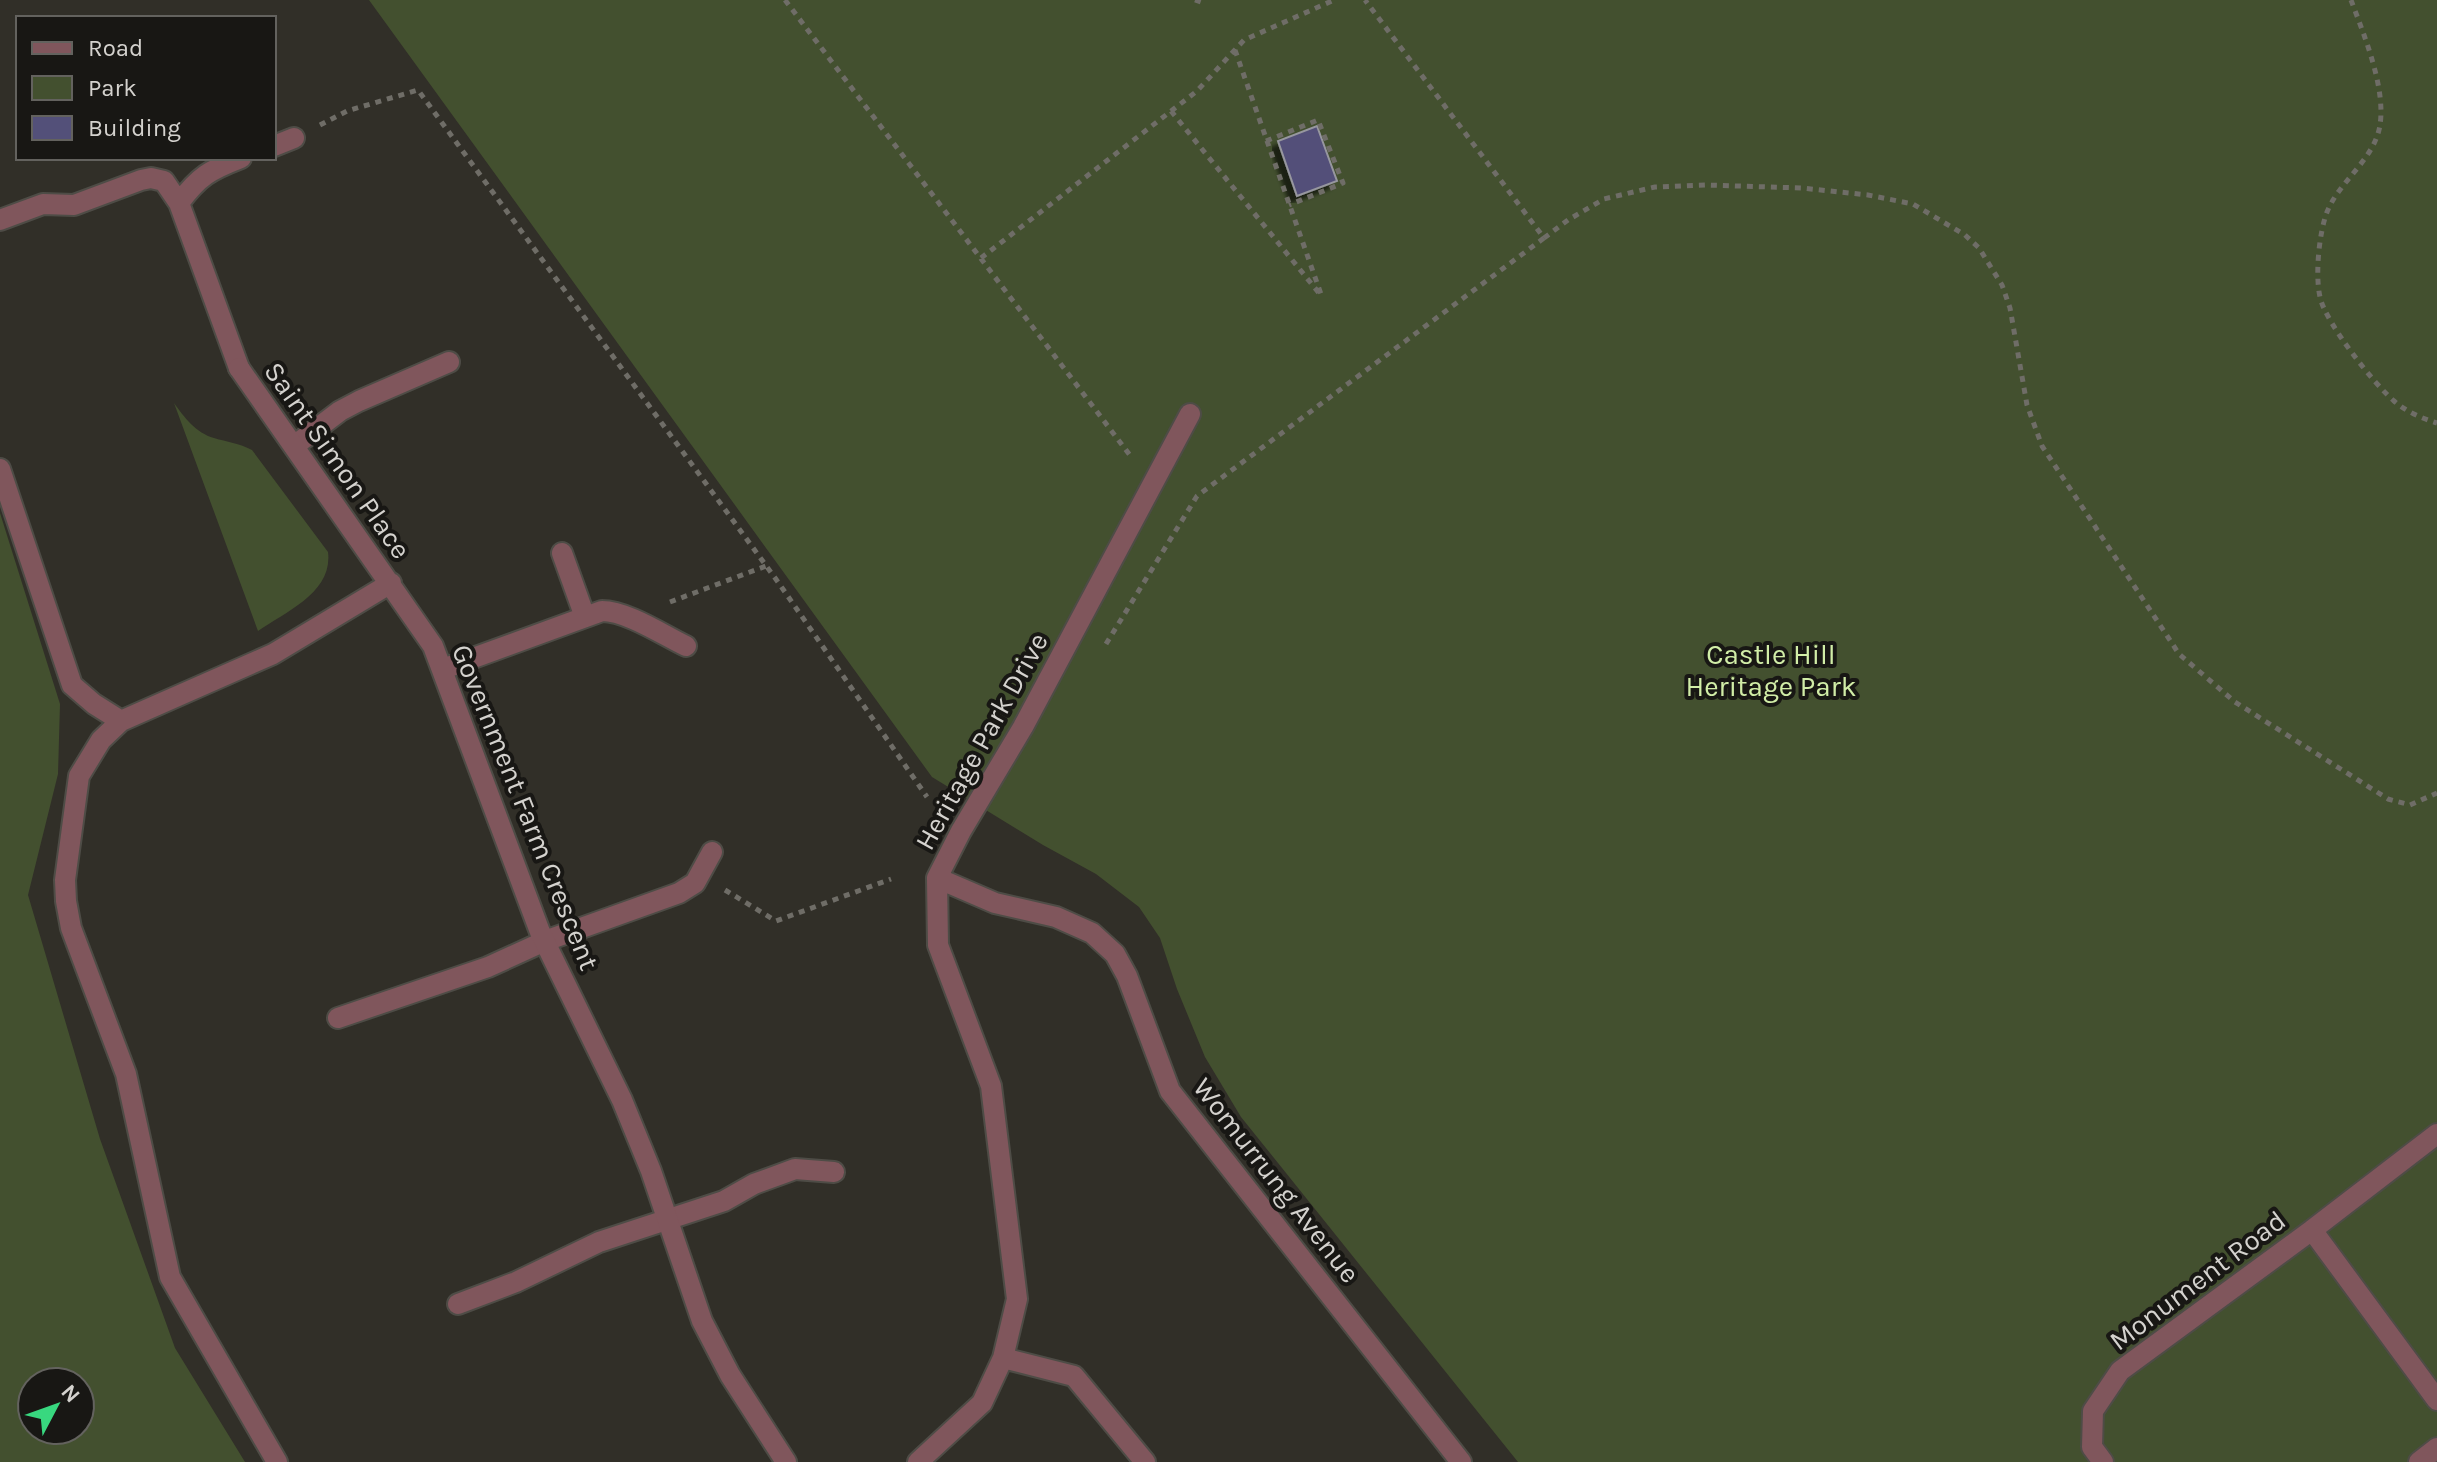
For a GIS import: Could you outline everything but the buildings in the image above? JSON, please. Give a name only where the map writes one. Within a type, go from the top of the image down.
[{"type":"street","points":[[276,145],[294,138]]},
{"type":"street","points":[[0,220],[43,204],[74,205],[151,178],[164,181],[179,203],[197,179],[236,160]]},
{"type":"street","name":"Saint Simon Place","points":[[179,203],[239,368],[391,583]]},
{"type":"street","points":[[294,446],[340,411],[449,362]]},
{"type":"street","name":"Heritage Park Drive","points":[[918,1462],[982,1403],[1003,1358],[1017,1299],[991,1086],[938,945],[937,878],[961,831],[1023,727],[1190,414]]},
{"type":"street","points":[[0,469],[72,685],[121,721]]},
{"type":"street","points":[[562,553],[585,617]]},
{"type":"street","points":[[277,1462],[170,1277],[126,1074],[71,928],[65,880],[79,776],[101,740],[121,721],[273,654],[391,583]]},
{"type":"street","name":"Government Farm Crescent","points":[[391,583],[433,646],[443,669],[545,941],[622,1100],[651,1171],[702,1321],[715,1348],[786,1462]]},
{"type":"street","points":[[443,669],[585,617],[610,611],[686,646]]},
{"type":"street","points":[[338,1018],[488,967],[545,941],[679,893],[690,888],[701,876],[712,852]]},
{"type":"street","name":"Womurrung Avenue","points":[[937,878],[995,903],[1056,917],[1092,933],[1115,954],[1127,976],[1170,1091],[1461,1462]]},
{"type":"street","name":"Monument Road","points":[[2103,1462],[2092,1447],[2093,1411],[2120,1371],[2437,1134]]},
{"type":"street","points":[[458,1304],[516,1282],[599,1242],[724,1201],[754,1184],[795,1169],[834,1172]]},
{"type":"street","points":[[2312,1230],[2437,1400]]},
{"type":"street","points":[[1003,1358],[1074,1376],[1145,1462]]},
{"type":"street","points":[[2419,1462],[2437,1448]]},
{"type":"path","points":[[785,0],[1152,485]]},
{"type":"path","points":[[981,258],[1197,91],[1244,40],[1334,0]]},
{"type":"path","points":[[1365,0],[1544,238]]},
{"type":"path","points":[[2351,0],[2374,59],[2380,120],[2371,149],[2340,188],[2326,213],[2319,264],[2320,300],[2326,315],[2381,389],[2411,414],[2437,423]]},
{"type":"path","points":[[1171,111],[1322,297],[1235,49]]},
{"type":"path","points":[[294,138],[347,111],[418,90],[766,566],[927,797]]},
{"type":"path","points":[[1266,141],[1318,120],[1343,183],[1289,205]]},
{"type":"path","points":[[1099,656],[1197,496],[1576,214],[1604,199],[1655,187],[1802,188],[1868,195],[1913,204],[1972,241],[1992,266],[2010,308],[2027,405],[2042,446],[2179,654],[2235,702],[2388,799],[2410,805],[2437,793]]},
{"type":"path","points":[[628,618],[766,566]]},
{"type":"path","points":[[701,876],[776,921],[891,879]]},
{"type":"green space","name":"Castle Hill Heritage Park","points":[[369,0],[2437,0],[2437,1462],[1518,1462],[1241,1117],[1205,1057],[1160,938],[1139,907],[1096,874],[932,777]]},
{"type":"green space","points":[[174,403],[186,419],[202,432],[252,450],[328,552],[328,566],[316,589],[294,608],[258,631]]},
{"type":"green space","points":[[0,513],[60,704],[58,774],[28,895],[100,1139],[175,1348],[245,1462],[0,1462]]}]
